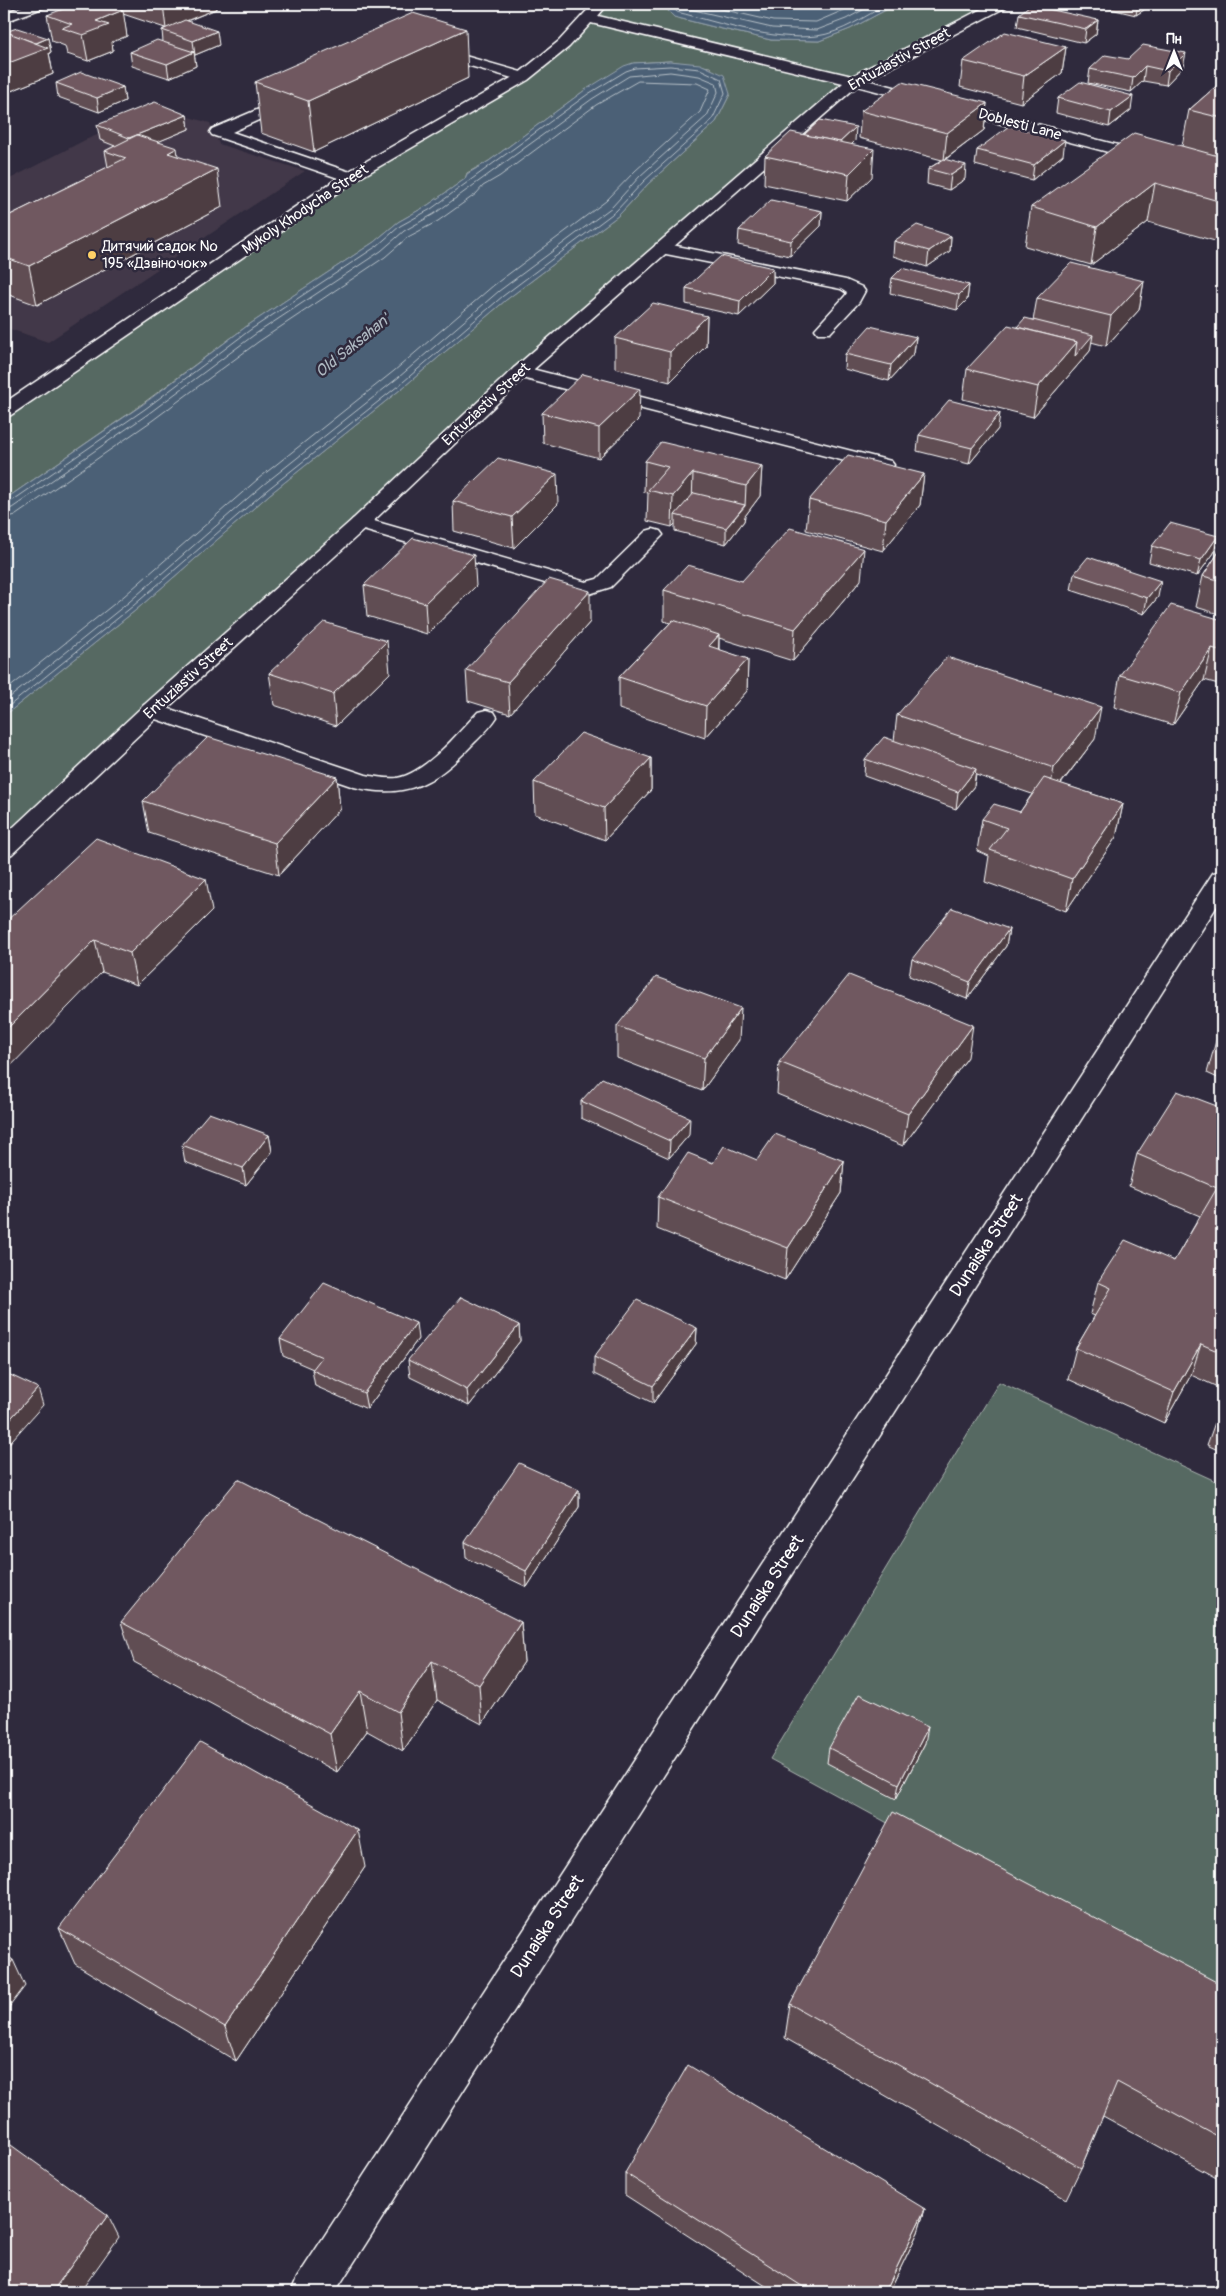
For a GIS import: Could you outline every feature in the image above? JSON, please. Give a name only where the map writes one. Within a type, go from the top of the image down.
[{"type":"street","points":[[4,18],[40,4]]},
{"type":"street","name":"Mykoly Khodycha Street","points":[[4,410],[92,353],[350,177],[524,77],[564,44],[602,4]]},
{"type":"street","name":"Entuziastiv Street","points":[[4,849],[152,710],[360,523],[520,372],[854,81],[1002,4]]},
{"type":"street","name":"Doblesti Lane","points":[[589,18],[854,81],[1222,177]]},
{"type":"street","points":[[420,53],[439,53],[524,77]]},
{"type":"street","points":[[309,93],[218,132],[350,177]]},
{"type":"street","points":[[662,248],[846,285],[856,291],[853,298],[824,329]]},
{"type":"street","points":[[520,372],[903,470]]},
{"type":"street","points":[[360,523],[586,589],[604,583],[653,535]]},
{"type":"street","points":[[152,710],[362,782],[379,785],[397,785],[415,780],[428,773],[486,717]]},
{"type":"street","name":"Dunaiska Street","points":[[311,2292],[1222,880]]},
{"type":"shaded area","name":"Дитячий садок № 195 «Дзвіночок»","points":[[160,109],[210,123],[219,144],[305,171],[48,342],[4,327],[4,182],[85,140]]},
{"type":"green space","points":[[601,4],[662,4],[674,17],[718,28],[771,40],[819,41],[850,29],[897,4],[1003,4],[854,81],[85,771],[4,849],[4,716],[136,610],[270,494],[406,385],[506,300],[619,215],[648,184],[716,122],[730,94],[710,67],[670,61],[634,63],[585,90],[489,161],[467,173],[465,179],[428,205],[398,222],[374,242],[247,326],[134,410],[4,500],[4,411],[350,177],[523,77],[589,18]]},
{"type":"green space","points":[[999,1382],[1222,1484],[1222,2005],[770,1759]]},
{"type":"water","points":[[662,4],[897,4],[850,29],[819,41],[771,40],[718,28],[674,17]]},
{"type":"water","name":"Old Saksahan'","points":[[670,61],[700,64],[724,75],[730,94],[716,122],[648,184],[619,215],[506,300],[406,385],[270,494],[136,610],[4,716],[4,500],[142,405],[247,326],[374,242],[398,222],[428,205],[465,179],[467,174],[489,161],[585,90],[624,66],[633,63]]},
{"type":"building","points":[[77,4],[104,4],[123,10],[96,21],[109,25],[83,35],[62,28],[72,24],[47,15]]},
{"type":"building","points":[[1030,5],[1098,20],[1086,29],[1019,14]]},
{"type":"building","points":[[413,13],[466,29],[308,101],[255,82]]},
{"type":"building","points":[[185,20],[217,31],[193,41],[162,30]]},
{"type":"building","points":[[17,28],[48,38],[36,43],[5,32]]},
{"type":"building","points":[[4,31],[48,48],[6,64],[4,63]]},
{"type":"building","points":[[1005,32],[1066,47],[1024,76],[963,61]]},
{"type":"building","points":[[157,40],[194,52],[167,64],[130,52]]},
{"type":"building","points":[[1143,45],[1186,53],[1168,71],[1145,66],[1133,78],[1090,69],[1105,55],[1128,59]]},
{"type":"building","points":[[81,72],[123,87],[97,98],[56,83]]},
{"type":"building","points":[[1222,81],[1222,118],[1189,110]]},
{"type":"building","points":[[902,82],[987,103],[947,133],[861,111]]},
{"type":"building","points":[[1080,82],[1133,96],[1111,112],[1058,98]]},
{"type":"building","points":[[155,102],[187,115],[129,138],[97,125]]},
{"type":"building","points":[[820,120],[856,127],[840,142],[804,135]]},
{"type":"building","points":[[1009,126],[1065,140],[1034,165],[977,150]]},
{"type":"building","points":[[791,132],[874,149],[849,174],[765,156]]},
{"type":"building","points":[[1134,133],[1222,157],[1222,202],[1155,183],[1097,227],[1031,207]]},
{"type":"building","points":[[137,135],[177,148],[168,153],[217,169],[29,266],[4,257],[4,218],[126,158],[105,151]]},
{"type":"building","points":[[944,159],[966,165],[951,175],[928,169]]},
{"type":"building","points":[[771,200],[822,211],[791,241],[739,230]]},
{"type":"building","points":[[917,225],[951,236],[929,251],[894,241]]},
{"type":"building","points":[[721,256],[773,268],[740,301],[686,288]]},
{"type":"building","points":[[1071,263],[1144,281],[1111,316],[1037,298]]},
{"type":"building","points":[[902,268],[969,285],[959,295],[892,278]]},
{"type":"building","points":[[653,303],[707,316],[670,352],[615,338]]},
{"type":"building","points":[[1025,318],[1093,335],[1075,356],[1077,342],[1017,327]]},
{"type":"building","points":[[1008,325],[1077,342],[1038,387],[967,369]]},
{"type":"building","points":[[870,326],[916,337],[891,365],[845,354]]},
{"type":"building","points":[[583,374],[640,389],[599,428],[542,413]]},
{"type":"building","points":[[949,400],[1000,413],[972,448],[919,435]]},
{"type":"building","points":[[661,442],[762,466],[746,486],[693,473],[673,496],[648,490],[668,467],[645,461]]},
{"type":"building","points":[[848,455],[924,474],[886,520],[809,500]]},
{"type":"building","points":[[498,458],[557,474],[512,517],[453,501]]},
{"type":"building","points":[[694,493],[745,505],[726,528],[675,515]]},
{"type":"building","points":[[1170,523],[1218,536],[1201,560],[1152,546]]},
{"type":"building","points":[[790,528],[864,549],[795,629],[664,590],[688,565],[742,581]]},
{"type":"building","points":[[413,538],[474,555],[425,603],[364,585]]},
{"type":"building","points":[[1222,547],[1222,581],[1203,576]]},
{"type":"building","points":[[1088,557],[1161,581],[1147,598],[1074,574]]},
{"type":"building","points":[[549,579],[590,591],[508,682],[466,670]]},
{"type":"building","points":[[1171,605],[1222,620],[1222,651],[1212,648],[1181,693],[1120,675]]},
{"type":"building","points":[[673,620],[719,635],[709,646],[748,659],[706,706],[619,677]]},
{"type":"building","points":[[324,622],[387,641],[333,694],[269,673]]},
{"type":"building","points":[[947,657],[1101,707],[1054,768],[897,715]]},
{"type":"building","points":[[581,733],[651,758],[604,808],[534,782]]},
{"type":"building","points":[[208,737],[337,777],[275,843],[143,801]]},
{"type":"building","points":[[884,737],[976,769],[958,792],[865,759]]},
{"type":"building","points":[[1044,778],[1123,804],[1072,879],[990,850],[1007,828],[982,819],[994,804],[1020,812]]},
{"type":"building","points":[[96,838],[206,879],[130,953],[95,940],[4,1032],[4,923]]},
{"type":"building","points":[[952,908],[1009,929],[970,982],[912,959]]},
{"type":"building","points":[[849,975],[973,1025],[908,1114],[779,1062]]},
{"type":"building","points":[[656,977],[741,1008],[704,1058],[617,1026]]},
{"type":"building","points":[[1222,1032],[1222,1043],[1216,1041]]},
{"type":"building","points":[[602,1078],[690,1118],[670,1141],[581,1101]]},
{"type":"building","points":[[1177,1091],[1222,1108],[1222,1353],[1201,1344],[1174,1392],[1076,1348],[1111,1288],[1098,1282],[1125,1240],[1174,1261],[1217,1188],[1137,1154]]},
{"type":"building","points":[[209,1113],[269,1135],[243,1168],[182,1145]]},
{"type":"building","points":[[775,1134],[844,1161],[788,1248],[658,1197],[688,1153],[713,1163],[724,1146],[757,1160]]},
{"type":"building","points":[[324,1283],[416,1323],[364,1393],[312,1370],[322,1357],[280,1339]]},
{"type":"building","points":[[461,1297],[519,1325],[467,1390],[408,1360]]},
{"type":"building","points":[[637,1300],[697,1328],[653,1386],[594,1357]]},
{"type":"building","points":[[4,1372],[38,1388],[4,1426]]},
{"type":"building","points":[[1222,1405],[1222,1416],[1218,1414]]},
{"type":"building","points":[[519,1463],[579,1490],[526,1571],[465,1542]]},
{"type":"building","points":[[238,1479],[521,1622],[479,1685],[432,1661],[398,1712],[360,1691],[330,1734],[121,1622]]},
{"type":"building","points":[[859,1694],[928,1727],[899,1784],[829,1748]]},
{"type":"building","points":[[200,1742],[358,1830],[225,2027],[59,1928]]},
{"type":"building","points":[[893,1812],[1222,1985],[1222,2139],[1117,2082],[1081,2168],[790,2004]]},
{"type":"building","points":[[4,1954],[13,1960],[4,1971]]},
{"type":"building","points":[[688,2065],[925,2209],[885,2292],[811,2292],[625,2173]]},
{"type":"building","points":[[4,2140],[108,2215],[52,2292],[4,2292]]},
{"type":"place","name":"Дитячий садок № 195 «Дзвіночок»","points":[[92,255]]}]
